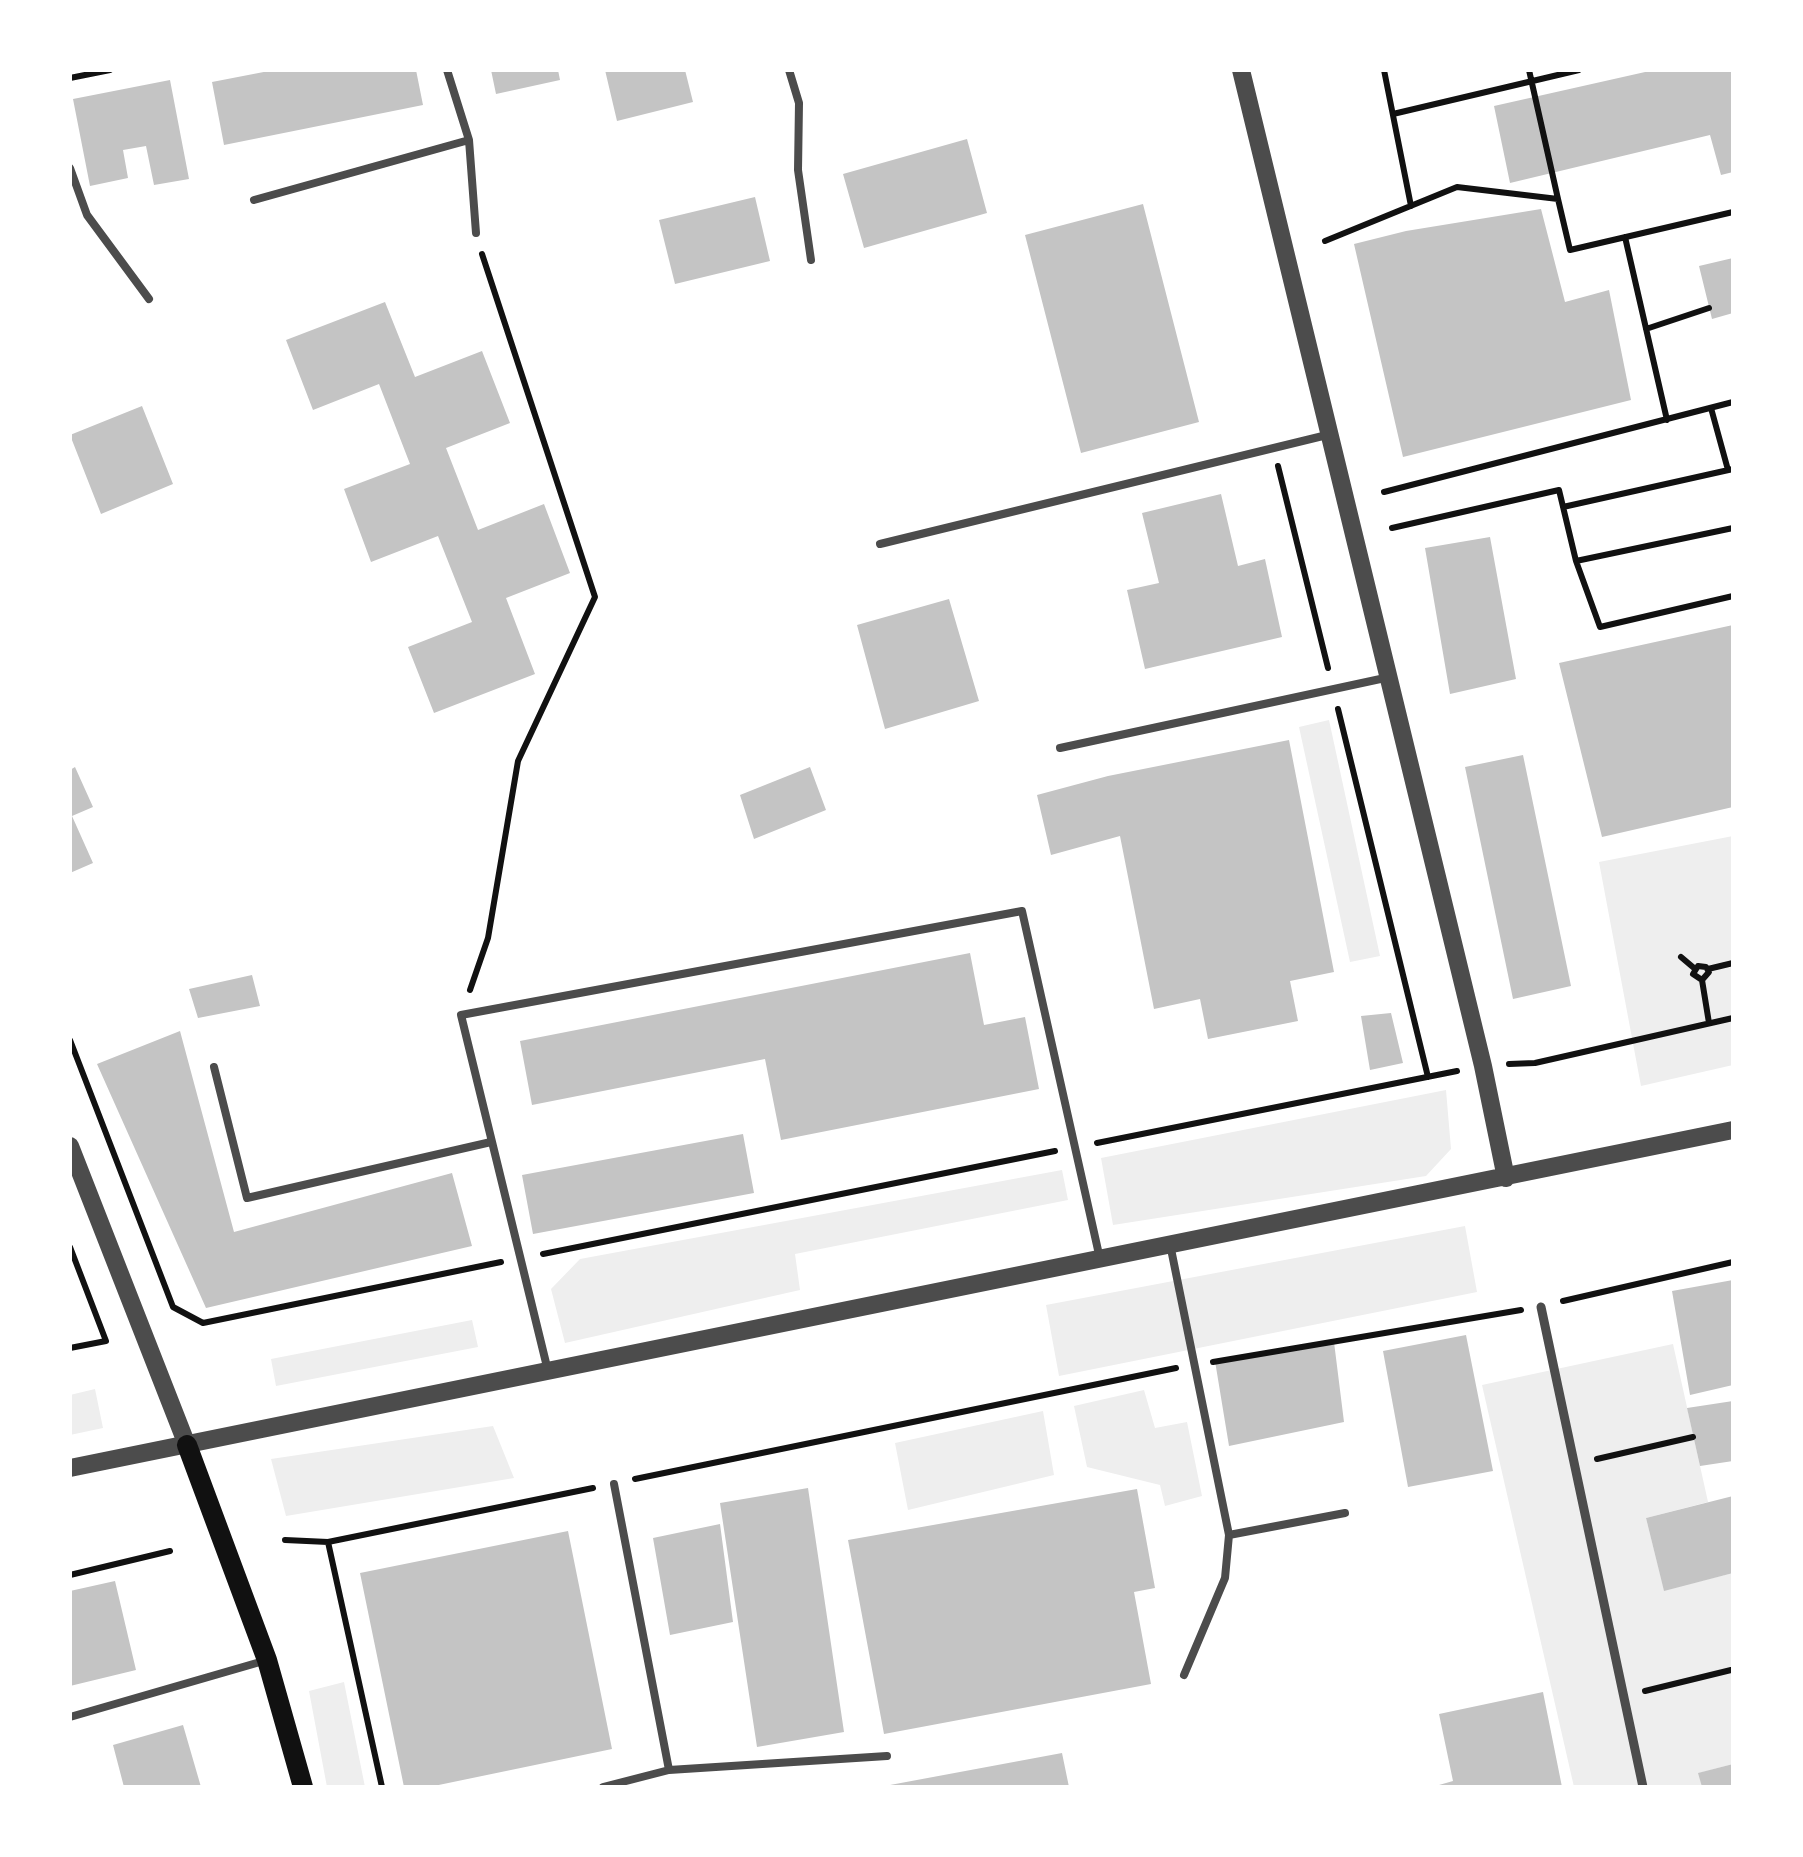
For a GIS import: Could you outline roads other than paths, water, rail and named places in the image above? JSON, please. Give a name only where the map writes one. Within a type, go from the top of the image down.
[{"type":"main road","points":[[187,1445],[267,1660],[304,1787]]},
{"type":"street","points":[[1241,70],[1390,677],[1506,1178]]},
{"type":"street","points":[[70,1468],[1733,1130]]},
{"type":"street","points":[[70,1146],[187,1445]]},
{"type":"street","points":[[1540,1307],[1643,1787]]},
{"type":"lane","points":[[448,70],[470,140],[476,233]]},
{"type":"lane","points":[[790,70],[798,103],[798,170],[811,260]]},
{"type":"lane","points":[[254,200],[470,140]]},
{"type":"lane","points":[[70,168],[87,214],[149,299]]},
{"type":"lane","points":[[880,544],[1331,434]]},
{"type":"lane","points":[[1060,748],[1390,677]]},
{"type":"lane","points":[[548,1372],[461,1015],[1022,911],[1100,1259]]},
{"type":"lane","points":[[214,1067],[248,1198],[491,1142]]},
{"type":"lane","points":[[1170,1244],[1229,1535],[1225,1578],[1184,1674]]},
{"type":"lane","points":[[614,1484],[669,1770]]},
{"type":"lane","points":[[1229,1535],[1345,1513]]},
{"type":"lane","points":[[70,1717],[267,1660]]},
{"type":"lane","points":[[603,1787],[669,1770],[886,1756]]}]
